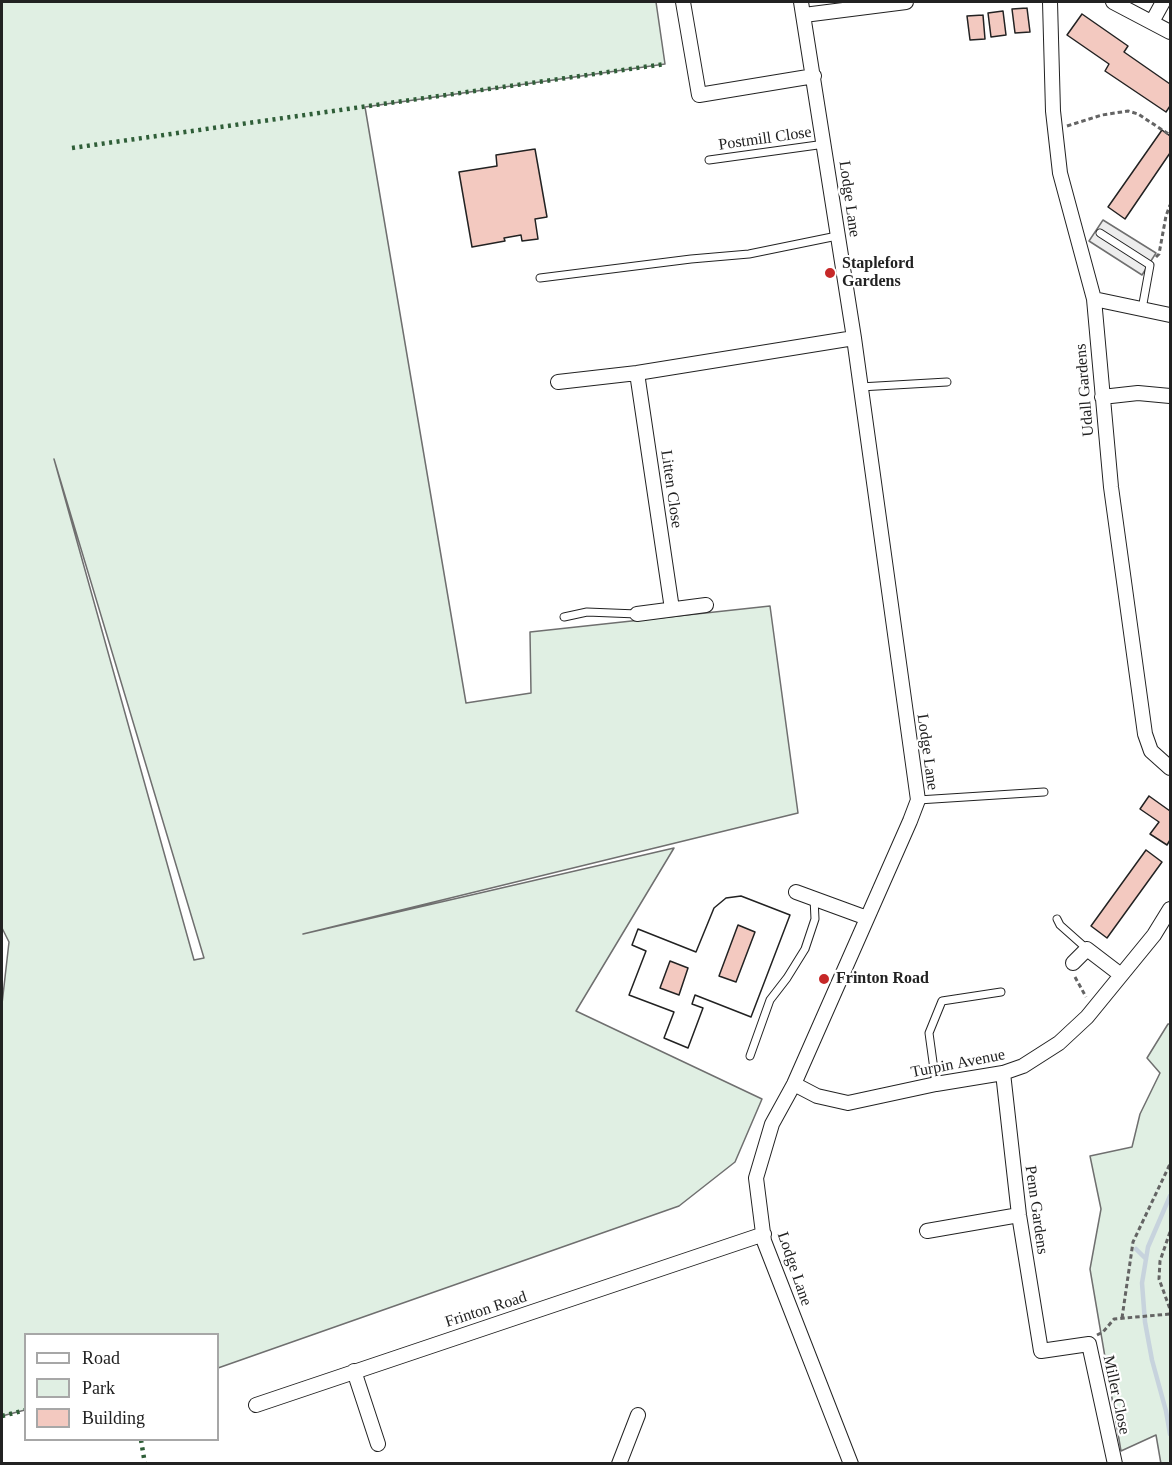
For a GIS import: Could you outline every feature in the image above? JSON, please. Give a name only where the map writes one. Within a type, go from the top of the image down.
[{"type":"street","points":[[683,2],[699,95],[814,76]]},
{"type":"street","points":[[803,8],[906,2]]},
{"type":"street","name":"Udall Gardens","points":[[1050,2],[1055,130],[1060,173],[1094,299],[1111,487],[1145,734],[1151,751],[1170,768]]},
{"type":"street","points":[[1113,2],[1170,32]]},
{"type":"street","points":[[1152,22],[1163,2]]},
{"type":"street","name":"Lodge Lane","points":[[803,8],[854,338],[918,800],[794,1084],[772,1124],[756,1178],[764,1241],[851,1464]]},
{"type":"street","points":[[1094,299],[1170,315]]},
{"type":"street","points":[[558,382],[637,373],[854,338]]},
{"type":"street","name":"Litten Close","points":[[637,373],[672,609]]},
{"type":"street","points":[[1102,397],[1138,393],[1170,396]]},
{"type":"street","points":[[638,614],[706,605]]},
{"type":"street","points":[[796,892],[867,918]]},
{"type":"street","name":"Turpin Avenue","points":[[794,1084],[817,1096],[848,1103],[936,1084],[1003,1073],[1023,1066],[1059,1043],[1093,1010],[1154,935],[1170,909]]},
{"type":"street","points":[[1074,968],[1088,949],[1121,975]]},
{"type":"street","name":"Penn Gardens","points":[[1003,1073],[1018,1215],[1041,1351]]},
{"type":"street","points":[[927,1231],[1018,1215]]},
{"type":"street","name":"Frinton Road","points":[[256,1405],[764,1234]]},
{"type":"street","name":"Miller Close","points":[[1041,1351],[1089,1344],[1115,1464]]},
{"type":"street","points":[[354,1371],[378,1444]]},
{"type":"street","points":[[619,1464],[638,1415]]},
{"type":"lane","name":"Postmill Close","points":[[709,160],[825,144]]},
{"type":"lane","points":[[1100,233],[1150,265],[1142,309]]},
{"type":"lane","points":[[540,278],[749,254],[837,236]]},
{"type":"lane","points":[[860,387],[947,382]]},
{"type":"lane","points":[[564,617],[587,612],[638,614]]},
{"type":"lane","points":[[918,800],[1044,792]]},
{"type":"lane","points":[[750,1056],[770,1000],[805,949],[815,919],[814,898]]},
{"type":"lane","points":[[1057,919],[1059,925],[1088,949]]},
{"type":"lane","points":[[936,1084],[929,1033],[942,1001],[1001,992]]},
{"type":"path","points":[[1055,130],[1102,115],[1128,111],[1138,114],[1170,135]]},
{"type":"path","points":[[1150,265],[1159,254],[1170,205]]},
{"type":"path","points":[[1074,968],[1093,1010]]},
{"type":"path","points":[[1122,1318],[1133,1242],[1170,1164]]},
{"type":"path","points":[[1170,1232],[1160,1261],[1159,1279],[1170,1309]]},
{"type":"path","points":[[1089,1344],[1090,1338],[1103,1332],[1114,1319],[1170,1314]]},
{"type":"green space","points":[[2,2],[656,2],[665,64],[365,107],[466,703],[531,693],[530,632],[770,606],[798,813],[303,934],[674,848],[576,1011],[762,1099],[735,1162],[679,1206],[219,1368],[219,1333],[24,1333],[24,1410],[2,1416],[2,1004],[9,942],[2,928]],"holes":[[[54,459],[204,958],[194,960]]]},
{"type":"green space","points":[[1170,1024],[1170,1463],[1161,1464],[1156,1435],[1121,1451],[1090,1269],[1101,1209],[1090,1156],[1132,1147],[1140,1114],[1160,1073],[1147,1058]]},
{"type":"shaded area","points":[[1103,220],[1156,253],[1142,275],[1089,241]]},
{"type":"building","points":[[1027,8],[1030,32],[1015,33],[1012,9]]},
{"type":"building","points":[[1003,11],[1006,35],[991,37],[988,13]]},
{"type":"building","points":[[1082,14],[1128,46],[1124,52],[1170,84],[1170,106],[1166,112],[1105,71],[1109,64],[1067,35]]},
{"type":"building","points":[[983,15],[985,39],[970,40],[967,16]]},
{"type":"building","points":[[1162,130],[1170,136],[1170,153],[1125,219],[1108,207]]},
{"type":"building","points":[[535,149],[547,217],[535,219],[538,239],[522,241],[521,235],[504,238],[505,241],[472,247],[459,172],[497,166],[496,155]]},
{"type":"building","points":[[1149,796],[1170,811],[1170,840],[1167,845],[1150,834],[1159,822],[1140,809]]},
{"type":"building","points":[[1146,850],[1162,862],[1107,938],[1091,926]]},
{"type":"building","points":[[741,896],[790,915],[751,1017],[695,995],[692,1004],[703,1008],[688,1048],[664,1038],[674,1012],[629,995],[646,951],[632,945],[638,929],[696,952],[714,908],[726,898]],"holes":[[[738,925],[755,932],[736,982],[719,976]],[[670,961],[688,968],[679,995],[660,988]]]},
{"type":"building","points":[[741,896],[790,915],[751,1017],[695,995],[692,1004],[703,1008],[688,1048],[664,1038],[674,1012],[629,995],[646,951],[632,945],[638,929],[696,952],[714,908],[726,898]]},
{"type":"waterway","points":[[1170,1196],[1148,1247],[1142,1283],[1145,1322],[1152,1360],[1170,1434]]},
{"type":"waterway","points":[[1136,1249],[1146,1259]]},
{"type":"hedge","points":[[72,148],[665,64]]},
{"type":"hedge","points":[[2,1416],[24,1410]]},
{"type":"hedge","points":[[141,1441],[145,1464]]},
{"type":"place","name":"Stapleford Gardens","points":[[830,273]]},
{"type":"place","name":"Frinton Road","points":[[824,979]]}]
